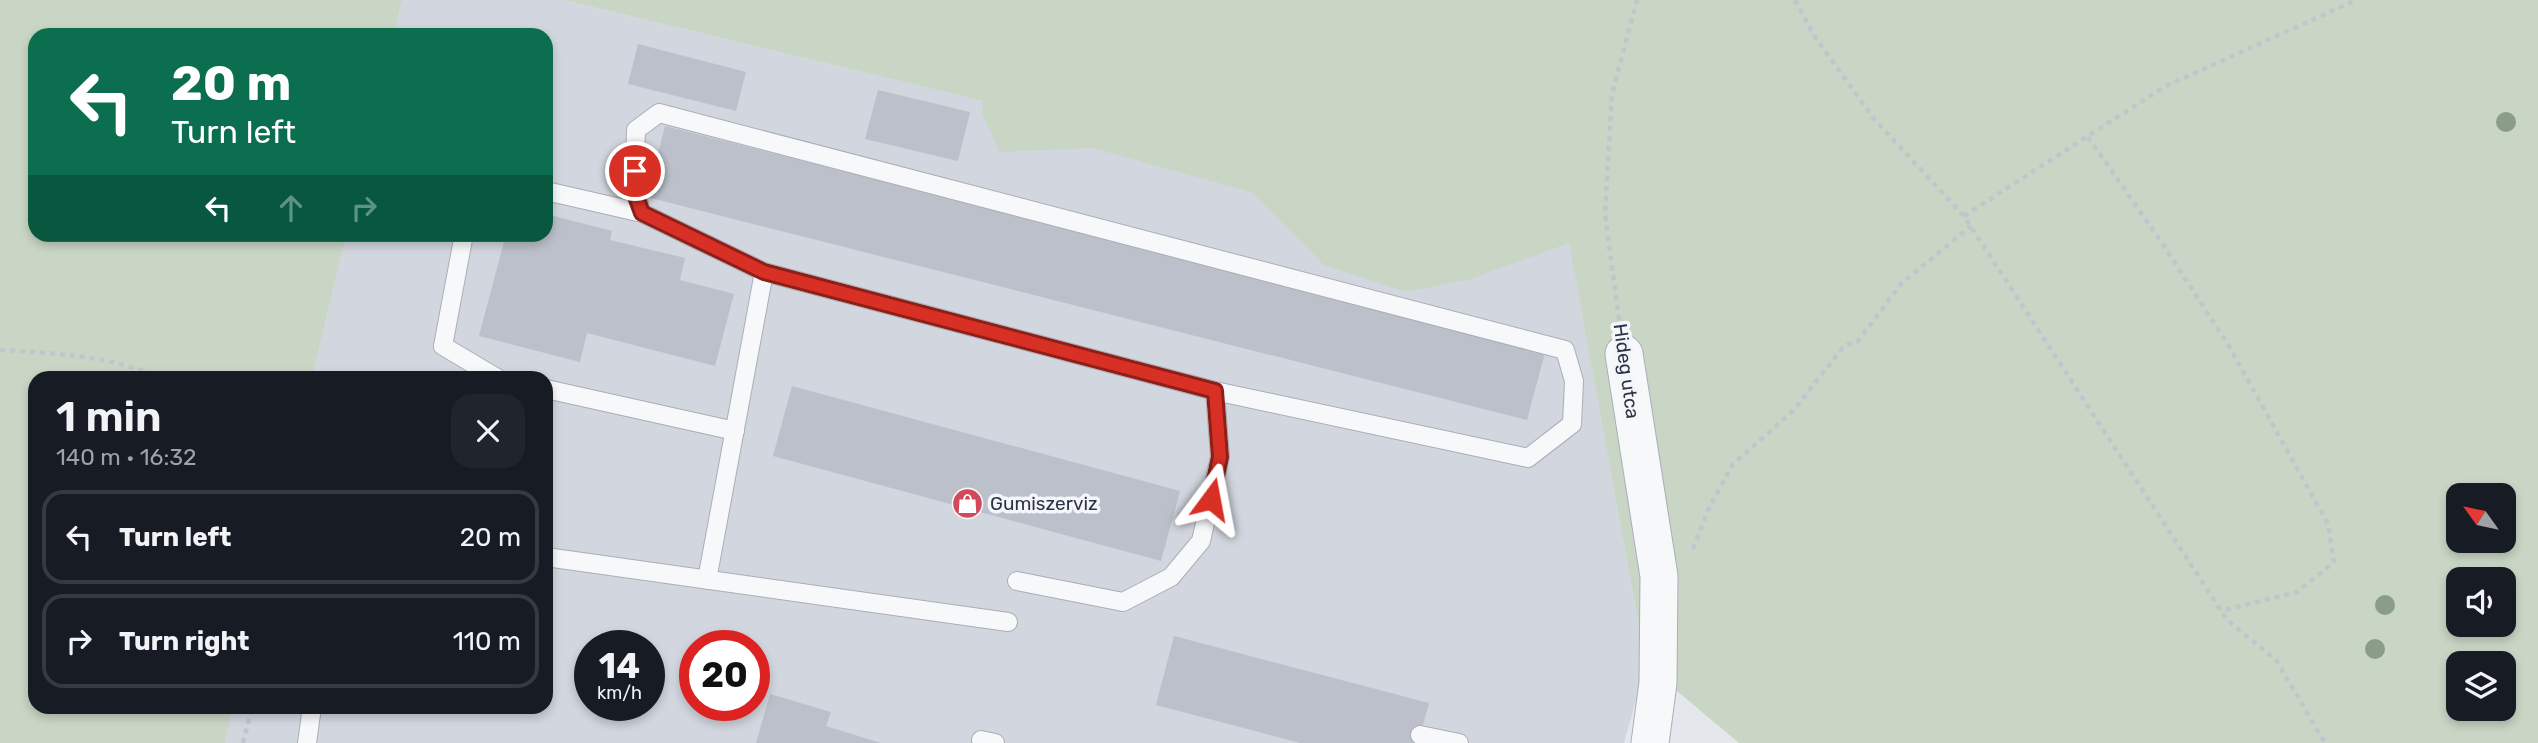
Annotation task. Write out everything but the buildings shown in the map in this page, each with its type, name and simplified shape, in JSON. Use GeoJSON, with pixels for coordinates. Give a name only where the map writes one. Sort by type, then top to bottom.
{"type":"FeatureCollection","features":[{"type":"Feature","properties":{"kind":"street","name":"Hideg utca"},"geometry":{"type":"LineString","coordinates":[[1624,354],[1659,576],[1658,683],[1650,743]]}},
{"type":"Feature","properties":{"kind":"lane"},"geometry":{"type":"LineString","coordinates":[[553,193],[642,213],[764,272],[1215,391],[1528,458],[1572,424],[1574,382],[1565,350],[659,113],[636,130],[634,191],[642,213]]}},
{"type":"Feature","properties":{"kind":"lane"},"geometry":{"type":"LineString","coordinates":[[462,242],[443,346],[484,371]]}},
{"type":"Feature","properties":{"kind":"lane"},"geometry":{"type":"LineString","coordinates":[[707,580],[764,272]]}},
{"type":"Feature","properties":{"kind":"lane"},"geometry":{"type":"LineString","coordinates":[[553,391],[735,431]]}},
{"type":"Feature","properties":{"kind":"lane"},"geometry":{"type":"LineString","coordinates":[[1017,581],[1123,602],[1171,577],[1201,541],[1220,457],[1215,391]]}},
{"type":"Feature","properties":{"kind":"lane"},"geometry":{"type":"LineString","coordinates":[[553,558],[1008,622]]}},
{"type":"Feature","properties":{"kind":"lane"},"geometry":{"type":"LineString","coordinates":[[307,743],[311,714]]}},
{"type":"Feature","properties":{"kind":"lane"},"geometry":{"type":"LineString","coordinates":[[1420,735],[1459,743]]}},
{"type":"Feature","properties":{"kind":"path","name":"Hideg utca"},"geometry":{"type":"LineString","coordinates":[[1624,354],[1605,214],[1612,94],[1637,0]]}},
{"type":"Feature","properties":{"kind":"path"},"geometry":{"type":"LineString","coordinates":[[1795,0],[1815,37],[1874,119],[1964,216],[2221,611],[2276,660],[2325,743]]}},
{"type":"Feature","properties":{"kind":"path"},"geometry":{"type":"LineString","coordinates":[[1964,216],[2164,87],[2356,0]]}},
{"type":"Feature","properties":{"kind":"path"},"geometry":{"type":"LineString","coordinates":[[2088,137],[2164,246],[2230,348],[2328,524],[2334,562],[2297,592],[2221,611]]}},
{"type":"Feature","properties":{"kind":"path"},"geometry":{"type":"LineString","coordinates":[[1690,556],[1709,508],[1733,464],[1793,411],[1844,346],[1858,341],[1901,284],[1971,226]]}},
{"type":"Feature","properties":{"kind":"path"},"geometry":{"type":"LineString","coordinates":[[0,350],[69,353],[129,364],[146,371]]}},
{"type":"Feature","properties":{"kind":"path"},"geometry":{"type":"LineString","coordinates":[[243,743],[250,714]]}},
{"type":"Feature","properties":{"kind":"shaded area"},"geometry":{"type":"Polygon","coordinates":[[[402,0],[564,0],[1569,242],[1646,665],[1624,743],[225,743],[231,714],[553,714],[553,371],[314,371],[344,242],[553,242],[553,28],[396,28],[402,0]]]}},
{"type":"Feature","properties":{"kind":"green space"},"geometry":{"type":"Polygon","coordinates":[[[0,0],[402,0],[396,28],[28,28],[28,242],[344,242],[314,371],[28,371],[28,714],[231,714],[225,743],[0,743],[0,0]]]}},
{"type":"Feature","properties":{"kind":"green space"},"geometry":{"type":"Polygon","coordinates":[[[564,0],[2538,0],[2538,743],[1739,743],[1646,665],[1569,243],[1471,279],[1407,292],[1324,265],[1251,192],[1092,148],[999,152],[982,112],[983,101],[564,0]]]}},
{"type":"Feature","properties":{"kind":"place","name":"Gumiszerviz"},"geometry":{"type":"Point","coordinates":[967,503]}},
{"type":"Feature","properties":{"kind":"route"},"geometry":{"type":"LineString","coordinates":[[635,171],[634,191],[642,213],[764,272],[1215,391],[1220,457],[1211,499]]}}]}
